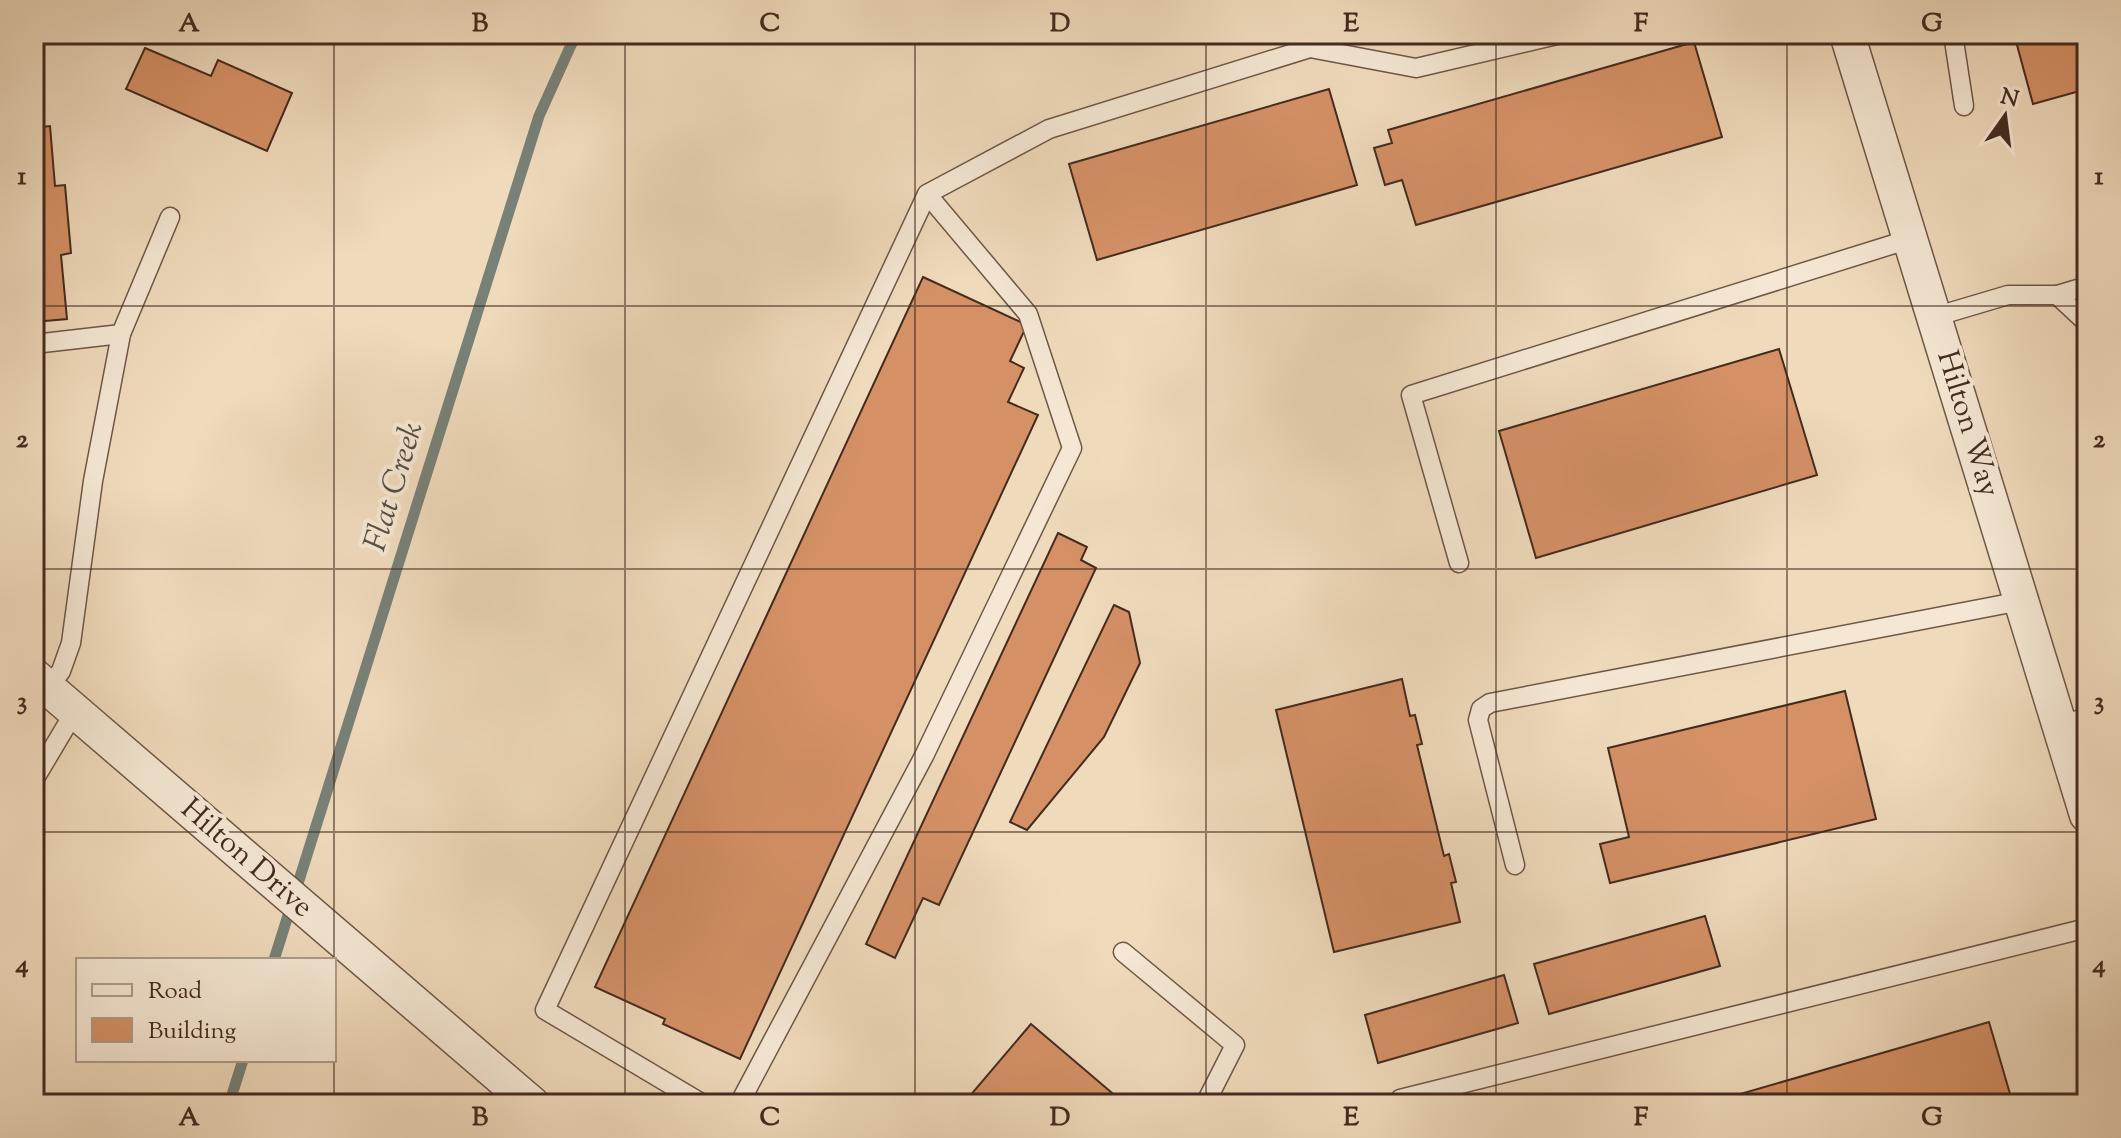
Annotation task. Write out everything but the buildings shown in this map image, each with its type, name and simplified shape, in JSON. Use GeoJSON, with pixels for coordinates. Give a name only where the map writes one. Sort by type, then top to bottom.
{"type":"FeatureCollection","features":[{"type":"Feature","properties":{"kind":"street","name":"Hilton Way"},"geometry":{"type":"LineString","coordinates":[[1847,34],[2021,601],[2073,721],[2087,815]]}},
{"type":"Feature","properties":{"kind":"street","name":"Hilton Drive"},"geometry":{"type":"LineString","coordinates":[[41,682],[532,1104]]}},
{"type":"Feature","properties":{"kind":"lane"},"geometry":{"type":"LineString","coordinates":[[703,1104],[545,1010],[927,194],[1049,129],[1310,48],[1416,68],[1561,34]]}},
{"type":"Feature","properties":{"kind":"lane"},"geometry":{"type":"LineString","coordinates":[[1953,34],[1964,106]]}},
{"type":"Feature","properties":{"kind":"lane"},"geometry":{"type":"LineString","coordinates":[[739,1104],[924,756],[1072,448],[1028,314],[927,194]]}},
{"type":"Feature","properties":{"kind":"lane"},"geometry":{"type":"LineString","coordinates":[[41,682],[61,671],[71,643],[93,481],[121,334],[170,217]]}},
{"type":"Feature","properties":{"kind":"lane"},"geometry":{"type":"LineString","coordinates":[[1459,563],[1411,395],[1910,239]]}},
{"type":"Feature","properties":{"kind":"lane"},"geometry":{"type":"LineString","coordinates":[[1934,317],[2008,295],[2057,295],[2087,286]]}},
{"type":"Feature","properties":{"kind":"lane"},"geometry":{"type":"LineString","coordinates":[[2057,295],[2087,323]]}},
{"type":"Feature","properties":{"kind":"lane"},"geometry":{"type":"LineString","coordinates":[[34,344],[121,334]]}},
{"type":"Feature","properties":{"kind":"lane"},"geometry":{"type":"LineString","coordinates":[[1515,865],[1478,720],[1481,709],[1490,703],[2021,601]]}},
{"type":"Feature","properties":{"kind":"lane"},"geometry":{"type":"LineString","coordinates":[[34,780],[75,711]]}},
{"type":"Feature","properties":{"kind":"lane"},"geometry":{"type":"LineString","coordinates":[[1400,1099],[2087,928]]}},
{"type":"Feature","properties":{"kind":"lane"},"geometry":{"type":"LineString","coordinates":[[1123,952],[1235,1045],[1205,1104]]}},
{"type":"Feature","properties":{"kind":"waterway","name":"Flat Creek"},"geometry":{"type":"LineString","coordinates":[[275,958],[539,116],[576,34]]}},
{"type":"Feature","properties":{"kind":"waterway","name":"Flat Creek"},"geometry":{"type":"LineString","coordinates":[[229,1104],[242,1062]]}}]}
